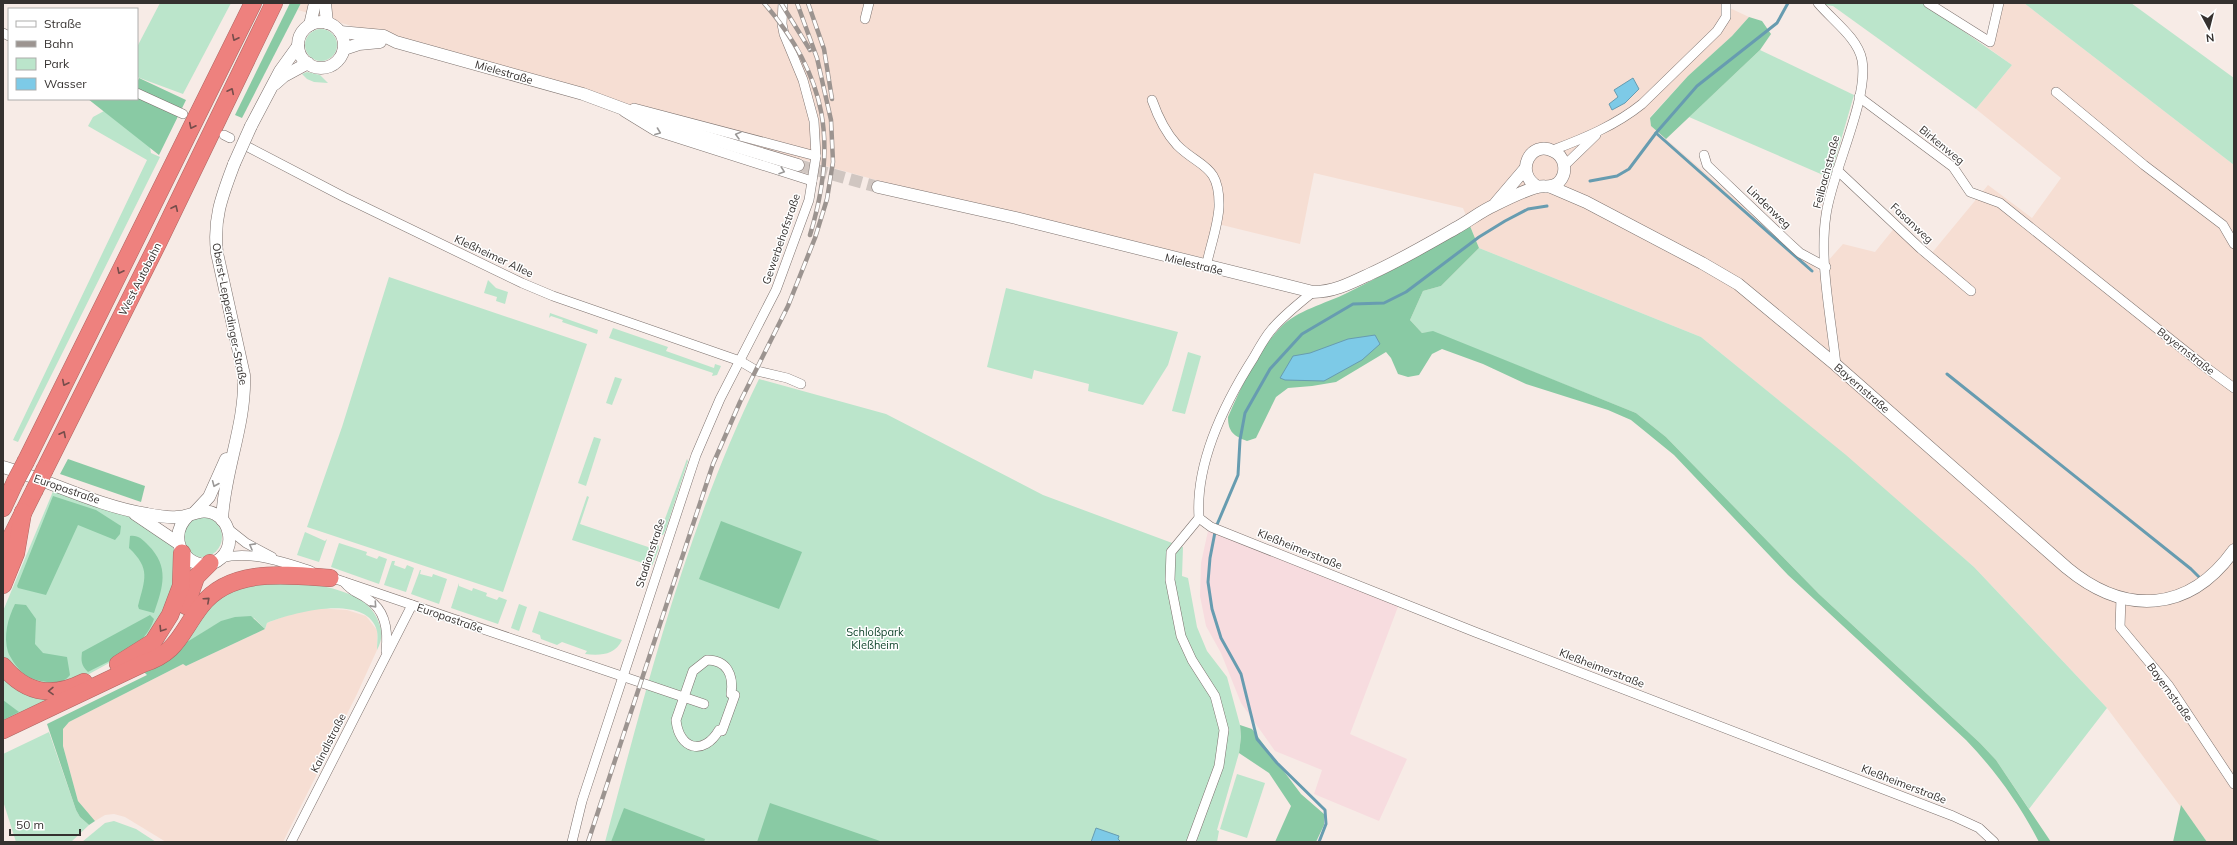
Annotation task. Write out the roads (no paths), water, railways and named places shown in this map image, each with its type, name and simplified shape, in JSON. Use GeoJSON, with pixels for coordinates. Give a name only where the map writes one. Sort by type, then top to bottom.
{"type":"FeatureCollection","features":[{"type":"Feature","properties":{"kind":"highway","name":"West Autobahn"},"geometry":{"type":"LineString","coordinates":[[8,496],[253,3]]}},
{"type":"Feature","properties":{"kind":"highway","name":"West Autobahn"},"geometry":{"type":"LineString","coordinates":[[3,553],[158,243],[274,3]]}},
{"type":"Feature","properties":{"kind":"highway"},"geometry":{"type":"LineString","coordinates":[[3,585],[16,553],[23,512]]}},
{"type":"Feature","properties":{"kind":"highway"},"geometry":{"type":"LineString","coordinates":[[3,666],[22,685],[47,692],[69,688],[122,663],[154,642],[170,615],[181,586],[180,548]]}},
{"type":"Feature","properties":{"kind":"highway"},"geometry":{"type":"LineString","coordinates":[[142,664],[169,639],[185,609],[196,577],[215,560]]}},
{"type":"Feature","properties":{"kind":"highway"},"geometry":{"type":"LineString","coordinates":[[3,730],[142,664],[155,660],[172,649],[181,639],[201,605],[229,585],[262,576],[337,580]]}},
{"type":"Feature","properties":{"kind":"street","name":"Oberst-Lepperdinger-Straße"},"geometry":{"type":"LineString","coordinates":[[225,524],[222,502],[244,405],[244,375],[214,235],[220,202],[250,126],[280,71],[298,46],[301,34],[310,25],[315,3]]}},
{"type":"Feature","properties":{"kind":"street"},"geometry":{"type":"LineString","coordinates":[[325,3],[327,23]]}},
{"type":"Feature","properties":{"kind":"street","name":"Gewerbehofstraße"},"geometry":{"type":"LineString","coordinates":[[740,361],[776,290],[801,225],[812,181],[816,156],[814,127],[809,98],[784,34],[782,24],[783,3]]}},
{"type":"Feature","properties":{"kind":"street"},"geometry":{"type":"LineString","coordinates":[[865,19],[869,3]]}},
{"type":"Feature","properties":{"kind":"street"},"geometry":{"type":"LineString","coordinates":[[1551,187],[1562,179],[1564,166],[1562,159],[1553,150],[1600,131],[1631,113],[1642,104],[1717,32],[1726,17],[1726,3]]}},
{"type":"Feature","properties":{"kind":"street","name":"Feilbachstraße"},"geometry":{"type":"LineString","coordinates":[[1818,3],[1830,18],[1855,42],[1859,50],[1863,67],[1859,97],[1837,170],[1826,214],[1823,242],[1836,365]]}},
{"type":"Feature","properties":{"kind":"street"},"geometry":{"type":"LineString","coordinates":[[1928,3],[1990,42],[1999,3]]}},
{"type":"Feature","properties":{"kind":"street"},"geometry":{"type":"LineString","coordinates":[[298,46],[303,59],[318,68],[330,66],[339,59],[344,49],[340,32],[327,23],[310,25]]}},
{"type":"Feature","properties":{"kind":"street","name":"Mielestraße"},"geometry":{"type":"LineString","coordinates":[[340,32],[384,36],[396,42],[583,94],[672,127],[798,164]]}},
{"type":"Feature","properties":{"kind":"street","name":"Mielestraße"},"geometry":{"type":"LineString","coordinates":[[344,49],[373,42],[396,42]]}},
{"type":"Feature","properties":{"kind":"street","name":"Oberst-Lepperdinger-Straße"},"geometry":{"type":"LineString","coordinates":[[274,84],[284,76],[308,63]]}},
{"type":"Feature","properties":{"kind":"street"},"geometry":{"type":"LineString","coordinates":[[2056,92],[2144,165],[2223,225],[2234,244]]}},
{"type":"Feature","properties":{"kind":"street"},"geometry":{"type":"LineString","coordinates":[[138,93],[183,114]]}},
{"type":"Feature","properties":{"kind":"street","name":"Birkenweg"},"geometry":{"type":"LineString","coordinates":[[1859,97],[1953,167],[1970,192],[2000,202],[2027,224]]}},
{"type":"Feature","properties":{"kind":"street"},"geometry":{"type":"LineString","coordinates":[[1152,100],[1159,119],[1178,146],[1205,165],[1214,176],[1218,192],[1219,208],[1206,267]]}},
{"type":"Feature","properties":{"kind":"street","name":"Mielestraße"},"geometry":{"type":"LineString","coordinates":[[613,105],[637,109],[816,156]]}},
{"type":"Feature","properties":{"kind":"street","name":"Mielestraße"},"geometry":{"type":"LineString","coordinates":[[613,105],[655,131],[812,181]]}},
{"type":"Feature","properties":{"kind":"street"},"geometry":{"type":"LineString","coordinates":[[1564,166],[1600,131]]}},
{"type":"Feature","properties":{"kind":"street","name":"Kleßheimer Allee"},"geometry":{"type":"LineString","coordinates":[[248,147],[351,200],[552,296],[740,361],[757,371],[787,378],[801,384]]}},
{"type":"Feature","properties":{"kind":"street","name":"Mielestraße"},"geometry":{"type":"LineString","coordinates":[[1494,205],[1525,169],[1529,156],[1534,152],[1546,149],[1553,150]]}},
{"type":"Feature","properties":{"kind":"street","name":"Lindenweg"},"geometry":{"type":"LineString","coordinates":[[1704,155],[1707,165],[1791,245],[1800,253],[1826,267]]}},
{"type":"Feature","properties":{"kind":"street"},"geometry":{"type":"LineString","coordinates":[[1525,169],[1529,180],[1538,187]]}},
{"type":"Feature","properties":{"kind":"street","name":"Fasanweg"},"geometry":{"type":"LineString","coordinates":[[1837,170],[1921,249],[1971,291]]}},
{"type":"Feature","properties":{"kind":"street","name":"Bayernstraße"},"geometry":{"type":"LineString","coordinates":[[1562,179],[1586,202]]}},
{"type":"Feature","properties":{"kind":"street","name":"Mielestraße"},"geometry":{"type":"LineString","coordinates":[[878,187],[1016,218],[1206,267],[1312,292],[1342,288],[1386,266],[1494,205],[1538,187],[1551,187]]}},
{"type":"Feature","properties":{"kind":"street","name":"Bayernstraße"},"geometry":{"type":"LineString","coordinates":[[1551,187],[1586,202],[1738,284],[1836,365],[2082,581],[2099,590],[2121,598],[2145,602],[2162,601],[2191,591],[2213,575],[2234,550]]}},
{"type":"Feature","properties":{"kind":"street","name":"Bayernstraße"},"geometry":{"type":"LineString","coordinates":[[2027,224],[2204,366],[2234,388]]}},
{"type":"Feature","properties":{"kind":"street"},"geometry":{"type":"LineString","coordinates":[[1191,842],[1219,766],[1223,749],[1224,730],[1215,696],[1192,660],[1181,636],[1170,580],[1171,552],[1199,518],[1198,498],[1212,440],[1242,375],[1270,330],[1312,292]]}},
{"type":"Feature","properties":{"kind":"street","name":"Stadionstraße"},"geometry":{"type":"LineString","coordinates":[[622,676],[696,455],[714,412],[740,361]]}},
{"type":"Feature","properties":{"kind":"street","name":"Oberst-Lepperdinger-Straße"},"geometry":{"type":"LineString","coordinates":[[191,514],[204,504],[213,489],[237,436]]}},
{"type":"Feature","properties":{"kind":"street","name":"Europastraße"},"geometry":{"type":"LineString","coordinates":[[3,467],[131,512],[166,517],[210,512],[246,543],[278,560],[622,676]]}},
{"type":"Feature","properties":{"kind":"street","name":"Europastraße"},"geometry":{"type":"LineString","coordinates":[[131,512],[180,548],[193,562],[215,560],[232,555],[245,555],[278,560]]}},
{"type":"Feature","properties":{"kind":"street"},"geometry":{"type":"LineString","coordinates":[[180,548],[179,528],[191,514]]}},
{"type":"Feature","properties":{"kind":"street","name":"Kleßheimerstraße"},"geometry":{"type":"LineString","coordinates":[[1199,518],[1211,527],[1228,532],[1475,632],[1954,816],[1979,828],[1994,842]]}},
{"type":"Feature","properties":{"kind":"street"},"geometry":{"type":"LineString","coordinates":[[215,560],[229,543],[225,524]]}},
{"type":"Feature","properties":{"kind":"street","name":"Kaindlstraße"},"geometry":{"type":"LineString","coordinates":[[337,580],[353,592],[369,599],[380,611],[387,633],[385,655]]}},
{"type":"Feature","properties":{"kind":"street","name":"Bayernstraße"},"geometry":{"type":"LineString","coordinates":[[2121,598],[2120,627],[2169,686],[2234,784]]}},
{"type":"Feature","properties":{"kind":"street","name":"Kaindlstraße"},"geometry":{"type":"LineString","coordinates":[[291,842],[385,655],[412,605]]}},
{"type":"Feature","properties":{"kind":"street"},"geometry":{"type":"LineString","coordinates":[[707,660],[722,662],[730,672],[733,686],[731,694],[735,695],[722,731],[719,730],[716,736],[702,746],[696,747],[686,744],[679,735],[676,720],[683,696],[693,671],[707,660]]}},
{"type":"Feature","properties":{"kind":"street"},"geometry":{"type":"LineString","coordinates":[[572,842],[582,801],[622,676],[704,704]]}},
{"type":"Feature","properties":{"kind":"water"},"geometry":{"type":"Polygon","coordinates":[[[1633,78],[1639,89],[1625,103],[1612,110],[1609,104],[1618,97],[1614,90],[1633,78]]]}},
{"type":"Feature","properties":{"kind":"water"},"geometry":{"type":"Polygon","coordinates":[[[1375,335],[1380,344],[1362,360],[1324,381],[1285,380],[1280,378],[1293,356],[1310,353],[1348,339],[1375,335]]]}},
{"type":"Feature","properties":{"kind":"water"},"geometry":{"type":"Polygon","coordinates":[[[1096,828],[1119,836],[1118,839],[1121,842],[1091,842],[1096,828]]]}},
{"type":"Feature","properties":{"kind":"waterway"},"geometry":{"type":"LineString","coordinates":[[1590,181],[1617,176],[1629,169],[1656,133],[1697,86],[1777,23],[1788,3]]}},
{"type":"Feature","properties":{"kind":"waterway"},"geometry":{"type":"LineString","coordinates":[[1656,133],[1812,271]]}},
{"type":"Feature","properties":{"kind":"waterway"},"geometry":{"type":"LineString","coordinates":[[1319,842],[1326,824],[1325,810],[1277,763],[1257,739],[1241,674],[1221,638],[1212,609],[1208,582],[1210,558],[1216,527],[1238,475],[1240,440],[1245,413],[1270,369],[1302,334],[1353,304],[1384,303],[1406,292],[1479,237],[1505,221],[1528,209],[1547,206]]}},
{"type":"Feature","properties":{"kind":"waterway"},"geometry":{"type":"LineString","coordinates":[[1947,374],[2191,569],[2199,577]]}},
{"type":"Feature","properties":{"kind":"tunnel"},"geometry":{"type":"LineString","coordinates":[[798,165],[878,187]]}},
{"type":"Feature","properties":{"kind":"railway"},"geometry":{"type":"LineString","coordinates":[[764,3],[785,30],[802,57],[814,84],[821,112],[824,140],[823,170],[819,202],[810,235]]}},
{"type":"Feature","properties":{"kind":"railway"},"geometry":{"type":"LineString","coordinates":[[781,3],[810,50]]}},
{"type":"Feature","properties":{"kind":"railway"},"geometry":{"type":"LineString","coordinates":[[588,842],[713,464],[740,402],[788,306],[815,238],[827,199],[833,162],[831,120],[817,58],[797,3]]}},
{"type":"Feature","properties":{"kind":"railway"},"geometry":{"type":"LineString","coordinates":[[808,3],[824,49],[832,99]]}},
{"type":"Feature","properties":{"kind":"park label","name":"Schloßpark Kleßheim"},"geometry":{"type":"Point","coordinates":[875,638]}}]}
